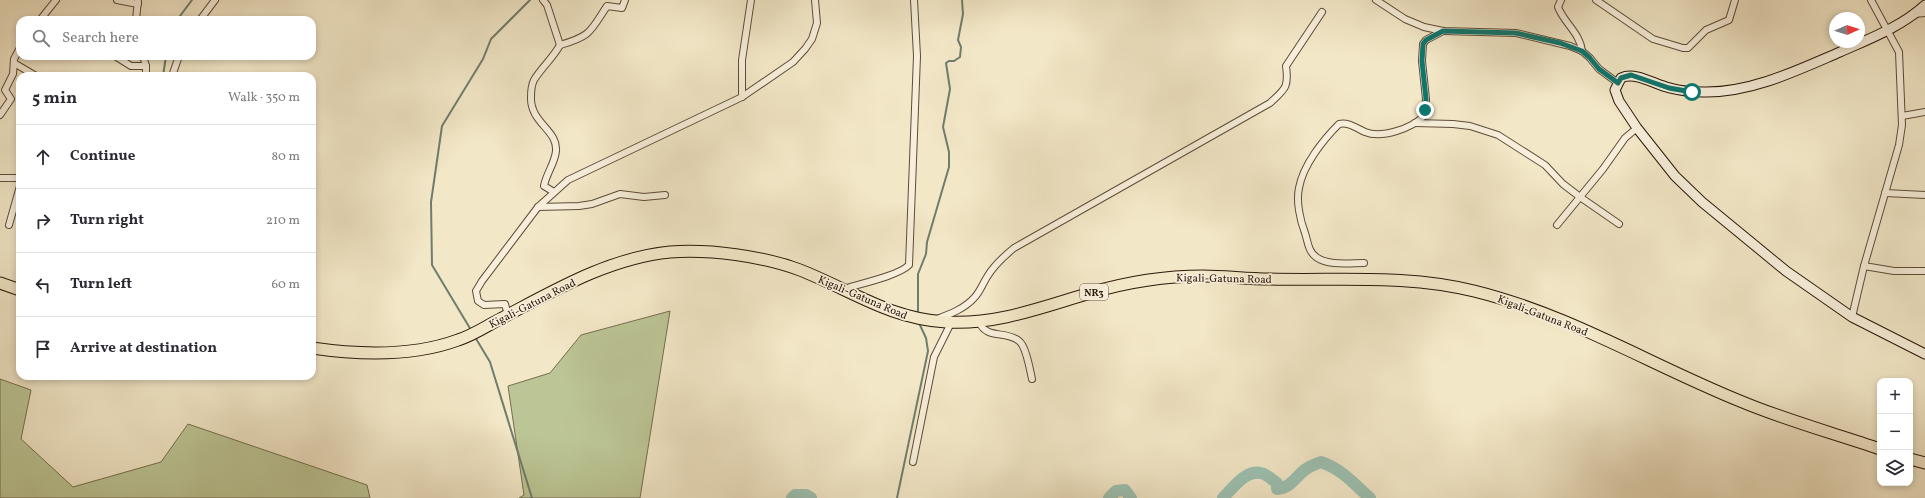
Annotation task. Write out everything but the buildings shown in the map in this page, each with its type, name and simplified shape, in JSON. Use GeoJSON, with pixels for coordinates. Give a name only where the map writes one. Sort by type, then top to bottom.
{"type":"FeatureCollection","features":[{"type":"Feature","properties":{"kind":"highway","name":"Kigali-Gatuna Road"},"geometry":{"type":"LineString","coordinates":[[316,349],[335,352],[370,354],[402,352],[438,347],[462,339],[570,282],[601,269],[644,257],[671,252],[740,256],[786,265],[903,316],[931,321],[951,322],[979,322],[1030,312],[1091,292],[1142,280],[1172,277],[1208,276],[1270,279],[1374,279],[1417,281],[1472,290],[1525,306],[1601,338],[1738,401],[1877,448]]}},
{"type":"Feature","properties":{"kind":"highway"},"geometry":{"type":"LineString","coordinates":[[0,283],[16,289]]}},
{"type":"Feature","properties":{"kind":"highway"},"geometry":{"type":"LineString","coordinates":[[1913,460],[1925,463]]}},
{"type":"Feature","properties":{"kind":"main road"},"geometry":{"type":"LineString","coordinates":[[1925,5],[1913,15],[1887,30],[1795,71],[1741,88],[1711,92],[1687,91],[1669,88],[1631,75],[1621,78],[1615,90],[1619,101],[1637,128],[1675,176],[1702,202],[1786,271],[1852,317],[1925,354]]}},
{"type":"Feature","properties":{"kind":"street"},"geometry":{"type":"LineString","coordinates":[[43,16],[56,0]]}},
{"type":"Feature","properties":{"kind":"street"},"geometry":{"type":"LineString","coordinates":[[117,0],[138,2],[136,16]]}},
{"type":"Feature","properties":{"kind":"street"},"geometry":{"type":"LineString","coordinates":[[203,16],[215,0]]}},
{"type":"Feature","properties":{"kind":"street"},"geometry":{"type":"LineString","coordinates":[[543,0],[547,5],[560,45]]}},
{"type":"Feature","properties":{"kind":"street"},"geometry":{"type":"LineString","coordinates":[[554,192],[544,186],[556,151],[555,144],[553,136],[542,125],[530,107],[534,80],[542,67],[555,54],[560,45],[583,38],[590,31],[607,6],[622,8],[625,0]]}},
{"type":"Feature","properties":{"kind":"street"},"geometry":{"type":"LineString","coordinates":[[742,97],[742,60],[751,0]]}},
{"type":"Feature","properties":{"kind":"street"},"geometry":{"type":"LineString","coordinates":[[508,315],[505,304],[484,305],[478,301],[476,291],[538,207],[568,180],[742,97],[793,62],[812,39],[817,23],[815,0]]}},
{"type":"Feature","properties":{"kind":"street"},"geometry":{"type":"LineString","coordinates":[[843,289],[893,274],[905,269],[909,265],[917,56],[914,0]]}},
{"type":"Feature","properties":{"kind":"street"},"geometry":{"type":"LineString","coordinates":[[1376,0],[1405,19],[1424,27],[1443,31],[1516,33],[1560,43],[1582,51],[1599,69],[1618,83]]}},
{"type":"Feature","properties":{"kind":"street"},"geometry":{"type":"LineString","coordinates":[[1561,0],[1558,7],[1560,13],[1581,42],[1582,51]]}},
{"type":"Feature","properties":{"kind":"street"},"geometry":{"type":"LineString","coordinates":[[1596,0],[1653,39],[1683,48],[1688,48],[1706,30],[1729,20],[1735,0]]}},
{"type":"Feature","properties":{"kind":"street"},"geometry":{"type":"LineString","coordinates":[[1852,317],[1864,266],[1899,145],[1902,116],[1899,52],[1871,0]]}},
{"type":"Feature","properties":{"kind":"street"},"geometry":{"type":"LineString","coordinates":[[931,321],[965,306],[974,299],[980,292],[986,278],[998,261],[1014,248],[1270,103],[1286,86],[1288,80],[1286,66],[1322,12]]}},
{"type":"Feature","properties":{"kind":"street"},"geometry":{"type":"LineString","coordinates":[[1913,15],[1925,13]]}},
{"type":"Feature","properties":{"kind":"street"},"geometry":{"type":"LineString","coordinates":[[1364,263],[1327,262],[1317,257],[1308,247],[1298,201],[1298,188],[1310,161],[1339,124],[1346,123],[1367,133],[1394,133],[1415,123],[1424,116],[1426,104],[1422,61],[1423,44],[1426,40],[1443,31]]}},
{"type":"Feature","properties":{"kind":"street"},"geometry":{"type":"LineString","coordinates":[[0,115],[11,99],[5,90],[13,74],[14,59],[16,55]]}},
{"type":"Feature","properties":{"kind":"street"},"geometry":{"type":"LineString","coordinates":[[121,60],[131,66],[146,66]]}},
{"type":"Feature","properties":{"kind":"street"},"geometry":{"type":"LineString","coordinates":[[144,60],[146,72]]}},
{"type":"Feature","properties":{"kind":"street"},"geometry":{"type":"LineString","coordinates":[[173,72],[178,60]]}},
{"type":"Feature","properties":{"kind":"street"},"geometry":{"type":"LineString","coordinates":[[14,63],[29,72]]}},
{"type":"Feature","properties":{"kind":"street"},"geometry":{"type":"LineString","coordinates":[[1902,116],[1925,112]]}},
{"type":"Feature","properties":{"kind":"street"},"geometry":{"type":"LineString","coordinates":[[1415,123],[1470,126],[1498,135],[1546,165],[1563,184],[1619,224]]}},
{"type":"Feature","properties":{"kind":"street"},"geometry":{"type":"LineString","coordinates":[[1557,225],[1603,170],[1625,138],[1637,128]]}},
{"type":"Feature","properties":{"kind":"street"},"geometry":{"type":"LineString","coordinates":[[0,178],[16,178]]}},
{"type":"Feature","properties":{"kind":"street"},"geometry":{"type":"LineString","coordinates":[[1885,193],[1925,195]]}},
{"type":"Feature","properties":{"kind":"street"},"geometry":{"type":"LineString","coordinates":[[538,207],[579,206],[592,204],[620,194],[644,197],[665,195]]}},
{"type":"Feature","properties":{"kind":"street"},"geometry":{"type":"LineString","coordinates":[[9,226],[16,201]]}},
{"type":"Feature","properties":{"kind":"street"},"geometry":{"type":"LineString","coordinates":[[1864,266],[1894,271],[1925,271]]}},
{"type":"Feature","properties":{"kind":"street"},"geometry":{"type":"LineString","coordinates":[[913,462],[934,357],[951,322]]}},
{"type":"Feature","properties":{"kind":"street"},"geometry":{"type":"LineString","coordinates":[[979,322],[981,327],[988,332],[1018,340],[1022,345],[1032,379]]}},
{"type":"Feature","properties":{"kind":"green space"},"geometry":{"type":"Polygon","coordinates":[[[670,311],[640,498],[519,498],[524,495],[508,386],[550,373],[581,335],[670,311]]]}},
{"type":"Feature","properties":{"kind":"green space"},"geometry":{"type":"Polygon","coordinates":[[[0,379],[31,390],[21,439],[73,487],[161,462],[188,424],[367,485],[370,498],[0,498],[0,379]]]}},
{"type":"Feature","properties":{"kind":"waterway"},"geometry":{"type":"LineString","coordinates":[[180,16],[192,0]]}},
{"type":"Feature","properties":{"kind":"waterway"},"geometry":{"type":"LineString","coordinates":[[471,330],[432,265],[431,202],[442,126],[483,59],[491,39],[530,0]]}},
{"type":"Feature","properties":{"kind":"waterway"},"geometry":{"type":"LineString","coordinates":[[918,314],[918,274],[926,254],[927,242],[949,167],[949,152],[943,127],[950,89],[946,63],[949,61],[954,61],[960,57],[961,47],[958,40],[963,14],[962,0]]}},
{"type":"Feature","properties":{"kind":"waterway"},"geometry":{"type":"LineString","coordinates":[[164,72],[165,60]]}},
{"type":"Feature","properties":{"kind":"waterway"},"geometry":{"type":"LineString","coordinates":[[897,498],[928,351],[926,338],[919,323]]}},
{"type":"Feature","properties":{"kind":"waterway"},"geometry":{"type":"LineString","coordinates":[[475,337],[490,362],[532,498]]}},
{"type":"Feature","properties":{"kind":"waterway"},"geometry":{"type":"LineString","coordinates":[[1223,498],[1236,484],[1252,473],[1264,474],[1277,483],[1277,489],[1286,486],[1306,469],[1321,462],[1342,473],[1370,498]]}},
{"type":"Feature","properties":{"kind":"waterway"},"geometry":{"type":"LineString","coordinates":[[1109,498],[1116,491],[1125,490],[1131,498]]}},
{"type":"Feature","properties":{"kind":"waterway"},"geometry":{"type":"LineString","coordinates":[[792,498],[795,495],[806,495],[811,498]]}},
{"type":"Feature","properties":{"kind":"route"},"geometry":{"type":"LineString","coordinates":[[1425,110],[1426,99],[1422,61],[1423,44],[1426,40],[1443,31],[1516,33],[1560,43],[1582,51],[1599,69],[1618,83],[1621,78],[1631,75],[1669,88],[1692,92]]}}]}
